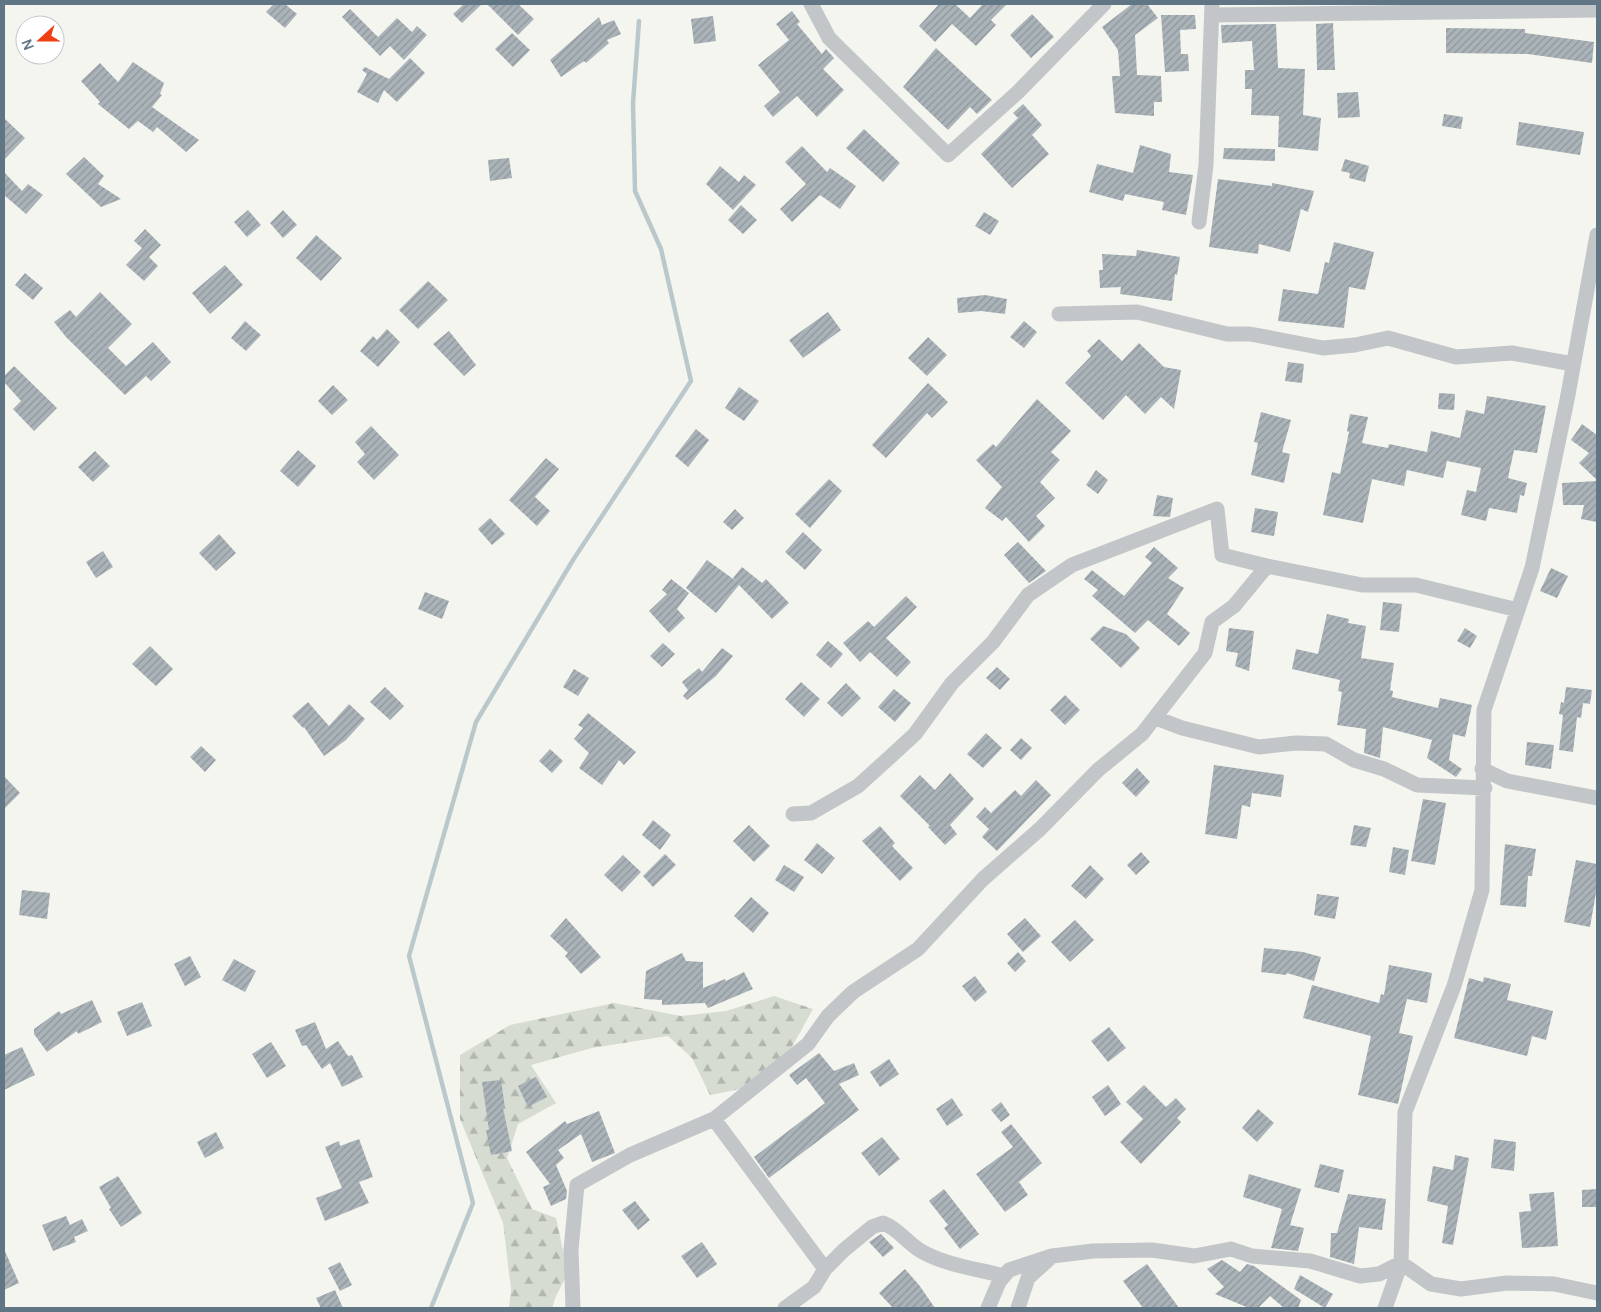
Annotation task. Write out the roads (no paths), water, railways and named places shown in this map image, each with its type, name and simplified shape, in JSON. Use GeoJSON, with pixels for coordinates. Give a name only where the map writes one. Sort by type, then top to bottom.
{"type":"FeatureCollection","features":[{"type":"Feature","properties":{"kind":"street"},"geometry":{"type":"LineString","coordinates":[[811,4],[829,38],[948,155],[1018,92],[1104,4]]}},
{"type":"Feature","properties":{"kind":"street"},"geometry":{"type":"LineString","coordinates":[[1199,222],[1206,165],[1212,10],[1597,10]]}},
{"type":"Feature","properties":{"kind":"street"},"geometry":{"type":"LineString","coordinates":[[1385,1308],[1401,1263],[1405,1112],[1454,986],[1482,890],[1485,788],[1482,769],[1484,710],[1532,568],[1597,235]]}},
{"type":"Feature","properties":{"kind":"street"},"geometry":{"type":"LineString","coordinates":[[1059,314],[1137,312],[1227,334],[1250,334],[1323,348],[1388,338],[1456,356],[1512,353],[1573,364]]}},
{"type":"Feature","properties":{"kind":"street"},"geometry":{"type":"LineString","coordinates":[[793,814],[811,813],[858,786],[915,734],[952,684],[993,642],[1028,595],[1072,565],[1217,509],[1222,555],[1266,566],[1362,585],[1416,585],[1518,610]]}},
{"type":"Feature","properties":{"kind":"street"},"geometry":{"type":"LineString","coordinates":[[573,1308],[572,1250],[577,1185],[630,1155],[714,1119],[808,1044],[828,1016],[853,992],[918,949],[983,879],[1040,830],[1098,770],[1142,734],[1205,653],[1212,622],[1234,606],[1266,566]]}},
{"type":"Feature","properties":{"kind":"street"},"geometry":{"type":"LineString","coordinates":[[1156,718],[1182,728],[1259,747],[1296,743],[1326,744],[1354,760],[1384,769],[1417,785],[1485,788]]}},
{"type":"Feature","properties":{"kind":"street"},"geometry":{"type":"LineString","coordinates":[[1482,769],[1507,781],[1597,798]]}},
{"type":"Feature","properties":{"kind":"street"},"geometry":{"type":"LineString","coordinates":[[714,1119],[825,1269]]}},
{"type":"Feature","properties":{"kind":"street"},"geometry":{"type":"LineString","coordinates":[[785,1308],[814,1287],[825,1269],[844,1250],[872,1227],[883,1223],[894,1227],[919,1250],[932,1257],[1004,1276]]}},
{"type":"Feature","properties":{"kind":"street"},"geometry":{"type":"LineString","coordinates":[[988,1308],[1009,1270],[1052,1256],[1093,1252],[1152,1250],[1194,1256],[1231,1249],[1252,1256],[1310,1261],[1360,1276],[1380,1274],[1401,1263]]}},
{"type":"Feature","properties":{"kind":"street"},"geometry":{"type":"LineString","coordinates":[[1018,1308],[1028,1278],[1052,1256]]}},
{"type":"Feature","properties":{"kind":"street"},"geometry":{"type":"LineString","coordinates":[[1401,1263],[1431,1284],[1461,1288],[1507,1283],[1554,1284],[1597,1294]]}},
{"type":"Feature","properties":{"kind":"waterway"},"geometry":{"type":"LineString","coordinates":[[431,1308],[473,1203],[409,956],[476,722],[573,560],[691,381],[661,249],[635,191],[633,103],[639,21]]}}]}
